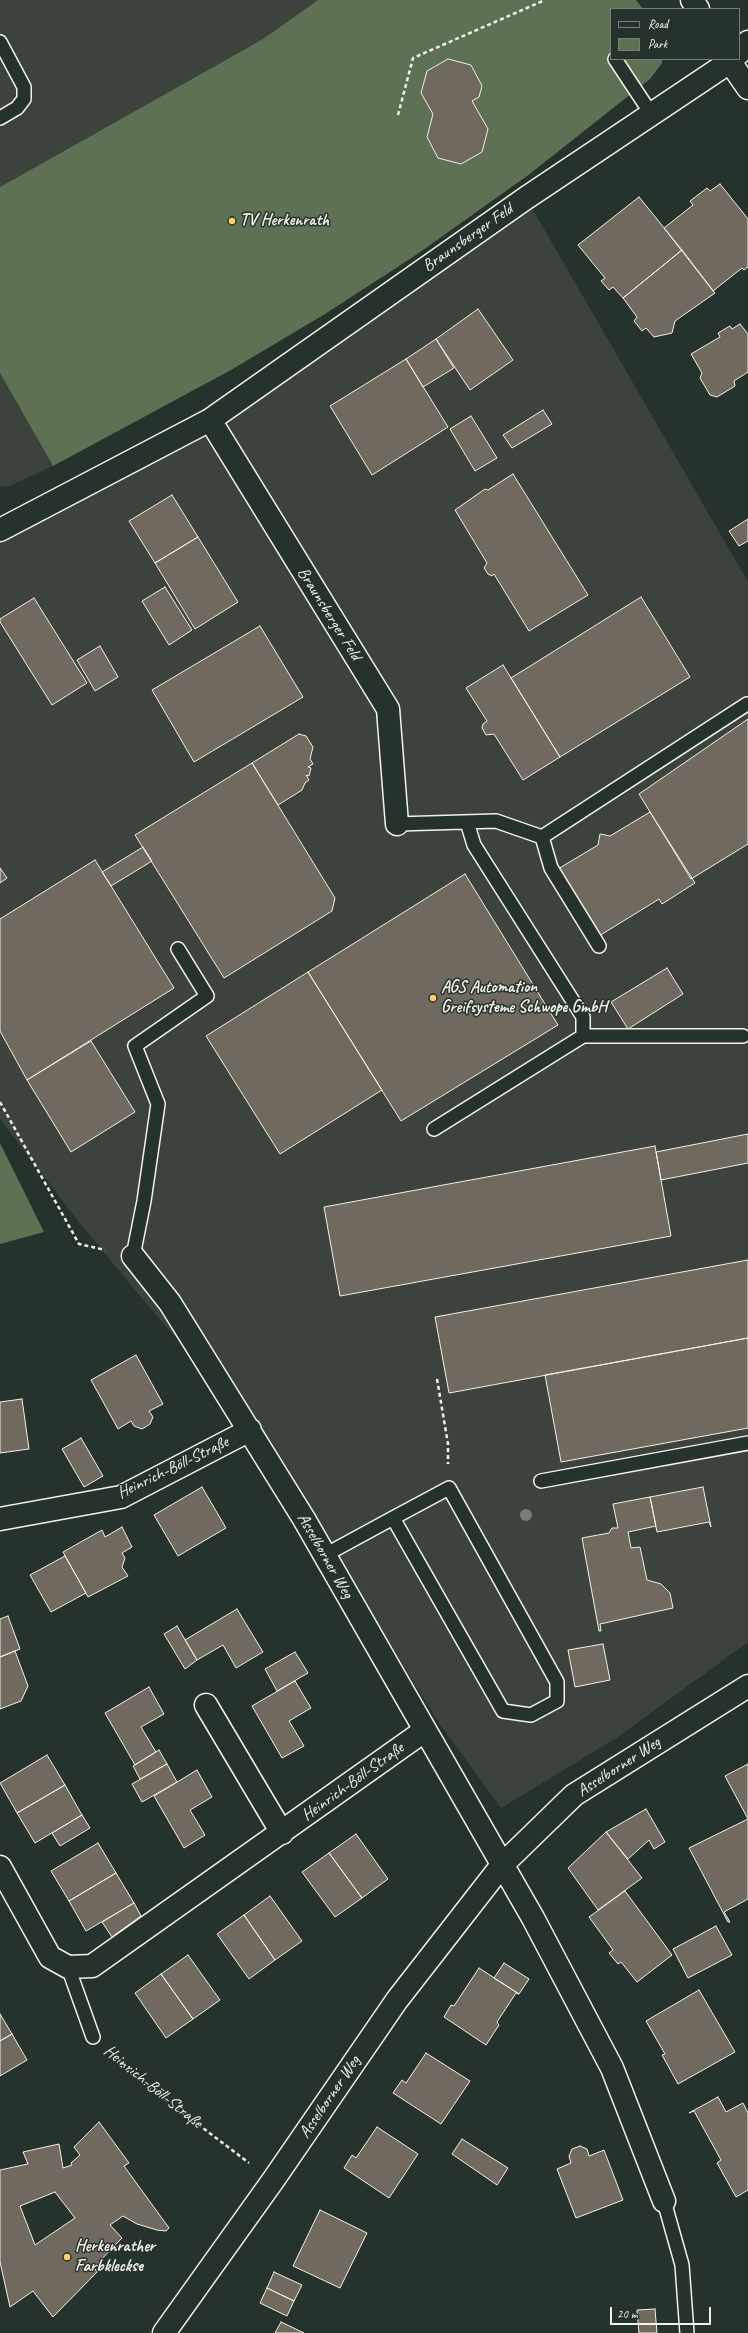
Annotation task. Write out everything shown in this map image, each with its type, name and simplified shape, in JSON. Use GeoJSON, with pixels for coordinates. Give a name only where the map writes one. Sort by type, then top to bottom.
{"type":"FeatureCollection","features":[{"type":"Feature","properties":{"kind":"street","name":"Braunsberger Feld"},"geometry":{"type":"LineString","coordinates":[[740,51],[748,42]]}},
{"type":"Feature","properties":{"kind":"street","name":"Braunsberger Feld"},"geometry":{"type":"LineString","coordinates":[[0,530],[210,420],[526,198],[652,115],[730,60]]}},
{"type":"Feature","properties":{"kind":"street"},"geometry":{"type":"LineString","coordinates":[[734,60],[748,88]]}},
{"type":"Feature","properties":{"kind":"street","name":"Braunsberger Feld"},"geometry":{"type":"LineString","coordinates":[[210,420],[388,710],[397,824]]}},
{"type":"Feature","properties":{"kind":"street","name":"Asselborner Weg"},"geometry":{"type":"LineString","coordinates":[[133,1256],[170,1303],[250,1430],[325,1555],[424,1731],[502,1865],[612,2068],[664,2201]]}},
{"type":"Feature","properties":{"kind":"street","name":"Heinrich-Böll-Straße"},"geometry":{"type":"LineString","coordinates":[[0,1519],[121,1497],[250,1430]]}},
{"type":"Feature","properties":{"kind":"street","name":"Asselborner Weg"},"geometry":{"type":"LineString","coordinates":[[164,2333],[274,2179],[397,2000],[502,1865],[574,1795],[748,1686]]}},
{"type":"Feature","properties":{"kind":"street"},"geometry":{"type":"LineString","coordinates":[[206,1705],[282,1832]]}},
{"type":"Feature","properties":{"kind":"street","name":"Heinrich-Böll-Straße"},"geometry":{"type":"LineString","coordinates":[[68,1967],[92,1966],[424,1731]]}},
{"type":"Feature","properties":{"kind":"street"},"geometry":{"type":"LineString","coordinates":[[0,1867],[50,1957],[68,1967]]}},
{"type":"Feature","properties":{"kind":"lane"},"geometry":{"type":"LineString","coordinates":[[0,42],[24,87],[24,99],[17,108],[0,118]]}},
{"type":"Feature","properties":{"kind":"lane"},"geometry":{"type":"LineString","coordinates":[[615,60],[652,115]]}},
{"type":"Feature","properties":{"kind":"lane"},"geometry":{"type":"LineString","coordinates":[[542,837],[747,704]]}},
{"type":"Feature","properties":{"kind":"lane"},"geometry":{"type":"LineString","coordinates":[[397,824],[496,821],[542,837]]}},
{"type":"Feature","properties":{"kind":"lane"},"geometry":{"type":"LineString","coordinates":[[467,822],[474,845],[583,1017],[583,1036]]}},
{"type":"Feature","properties":{"kind":"lane"},"geometry":{"type":"LineString","coordinates":[[542,837],[551,868],[599,946]]}},
{"type":"Feature","properties":{"kind":"lane"},"geometry":{"type":"LineString","coordinates":[[133,1256],[144,1201],[158,1104],[135,1046],[206,996],[178,949]]}},
{"type":"Feature","properties":{"kind":"lane"},"geometry":{"type":"LineString","coordinates":[[434,1129],[583,1036],[743,1036]]}},
{"type":"Feature","properties":{"kind":"lane"},"geometry":{"type":"LineString","coordinates":[[540,1481],[748,1443]]}},
{"type":"Feature","properties":{"kind":"lane"},"geometry":{"type":"LineString","coordinates":[[325,1555],[393,1518],[449,1488],[557,1682],[558,1701],[531,1715],[503,1711],[393,1518]]}},
{"type":"Feature","properties":{"kind":"lane","name":"Heinrich-Böll-Straße"},"geometry":{"type":"LineString","coordinates":[[68,1967],[93,2037]]}},
{"type":"Feature","properties":{"kind":"lane"},"geometry":{"type":"LineString","coordinates":[[664,2201],[682,2265],[687,2333]]}},
{"type":"Feature","properties":{"kind":"path"},"geometry":{"type":"LineString","coordinates":[[398,115],[413,58],[545,0]]}},
{"type":"Feature","properties":{"kind":"path"},"geometry":{"type":"LineString","coordinates":[[0,1102],[79,1244],[133,1256]]}},
{"type":"Feature","properties":{"kind":"path"},"geometry":{"type":"LineString","coordinates":[[437,1379],[448,1444],[449,1488]]}},
{"type":"Feature","properties":{"kind":"path","name":"Heinrich-Böll-Straße"},"geometry":{"type":"LineString","coordinates":[[93,2037],[120,2065],[240,2158],[274,2179]]}},
{"type":"Feature","properties":{"kind":"shaded area"},"geometry":{"type":"Polygon","coordinates":[[[0,0],[318,0],[263,39],[0,187],[0,0]]]}},
{"type":"Feature","properties":{"kind":"shaded area"},"geometry":{"type":"Polygon","coordinates":[[[529,203],[748,582],[748,1642],[618,1737],[501,1808],[439,1723],[255,1427],[150,1308],[78,1221],[0,1119],[0,540],[212,426],[529,203]]]}},
{"type":"Feature","properties":{"kind":"shaded area"},"geometry":{"type":"Polygon","coordinates":[[[0,373],[53,466],[9,486],[0,487],[0,373]]]}},
{"type":"Feature","properties":{"kind":"green space","name":"TV Herkenrath"},"geometry":{"type":"Polygon","coordinates":[[[318,0],[636,0],[642,8],[610,8],[610,60],[662,60],[662,63],[650,79],[527,176],[416,255],[325,314],[231,370],[53,466],[0,373],[0,187],[263,39],[318,0]]]}},
{"type":"Feature","properties":{"kind":"green space"},"geometry":{"type":"Polygon","coordinates":[[[0,1143],[44,1232],[0,1244],[0,1143]]]}},
{"type":"Feature","properties":{"kind":"building"},"geometry":{"type":"Polygon","coordinates":[[[448,59],[471,65],[482,86],[479,97],[472,101],[488,129],[482,152],[461,164],[438,158],[427,137],[433,114],[421,93],[427,71],[448,59]]]}},
{"type":"Feature","properties":{"kind":"building"},"geometry":{"type":"Polygon","coordinates":[[[720,184],[748,219],[748,267],[744,270],[742,268],[713,291],[664,228],[693,205],[690,201],[707,188],[710,191],[720,184]]]}},
{"type":"Feature","properties":{"kind":"building"},"geometry":{"type":"Polygon","coordinates":[[[639,197],[682,250],[623,298],[613,287],[609,290],[601,281],[605,278],[578,245],[639,197]]]}},
{"type":"Feature","properties":{"kind":"building"},"geometry":{"type":"Polygon","coordinates":[[[682,250],[715,293],[675,321],[672,333],[654,337],[646,328],[642,331],[634,321],[637,317],[623,298],[682,250]]]}},
{"type":"Feature","properties":{"kind":"building"},"geometry":{"type":"Polygon","coordinates":[[[478,309],[513,360],[470,390],[436,339],[478,309]]]}},
{"type":"Feature","properties":{"kind":"building"},"geometry":{"type":"Polygon","coordinates":[[[740,324],[748,334],[748,372],[734,381],[735,386],[717,397],[710,395],[700,378],[702,373],[691,354],[720,337],[718,333],[730,326],[732,329],[740,324]]]}},
{"type":"Feature","properties":{"kind":"building"},"geometry":{"type":"Polygon","coordinates":[[[436,339],[454,368],[423,387],[406,359],[436,339]]]}},
{"type":"Feature","properties":{"kind":"building"},"geometry":{"type":"Polygon","coordinates":[[[406,359],[448,427],[372,475],[330,406],[406,359]]]}},
{"type":"Feature","properties":{"kind":"building"},"geometry":{"type":"Polygon","coordinates":[[[543,410],[552,424],[512,448],[503,435],[543,410]]]}},
{"type":"Feature","properties":{"kind":"building"},"geometry":{"type":"Polygon","coordinates":[[[471,416],[497,458],[475,471],[450,429],[471,416]]]}},
{"type":"Feature","properties":{"kind":"building"},"geometry":{"type":"Polygon","coordinates":[[[513,474],[588,595],[529,631],[494,574],[492,576],[488,574],[484,568],[487,563],[455,510],[485,489],[488,490],[513,474]]]}},
{"type":"Feature","properties":{"kind":"building"},"geometry":{"type":"Polygon","coordinates":[[[172,495],[198,537],[155,563],[129,521],[172,495]]]}},
{"type":"Feature","properties":{"kind":"building"},"geometry":{"type":"Polygon","coordinates":[[[748,519],[748,541],[739,546],[729,531],[748,519]]]}},
{"type":"Feature","properties":{"kind":"building"},"geometry":{"type":"Polygon","coordinates":[[[198,537],[238,602],[195,629],[155,563],[198,537]]]}},
{"type":"Feature","properties":{"kind":"building"},"geometry":{"type":"Polygon","coordinates":[[[165,587],[192,630],[169,645],[142,601],[165,587]]]}},
{"type":"Feature","properties":{"kind":"building"},"geometry":{"type":"Polygon","coordinates":[[[641,597],[690,677],[560,757],[511,678],[641,597]]]}},
{"type":"Feature","properties":{"kind":"building"},"geometry":{"type":"Polygon","coordinates":[[[34,598],[87,683],[52,705],[0,622],[0,619],[34,598]]]}},
{"type":"Feature","properties":{"kind":"building"},"geometry":{"type":"Polygon","coordinates":[[[260,626],[303,697],[194,762],[152,690],[260,626]]]}},
{"type":"Feature","properties":{"kind":"building"},"geometry":{"type":"Polygon","coordinates":[[[100,646],[118,677],[95,691],[77,660],[100,646]]]}},
{"type":"Feature","properties":{"kind":"building"},"geometry":{"type":"Polygon","coordinates":[[[503,665],[560,757],[523,780],[494,734],[486,735],[482,728],[483,724],[487,721],[466,688],[503,665]]]}},
{"type":"Feature","properties":{"kind":"building"},"geometry":{"type":"Polygon","coordinates":[[[748,719],[748,844],[691,879],[639,794],[748,719]]]}},
{"type":"Feature","properties":{"kind":"building"},"geometry":{"type":"Polygon","coordinates":[[[299,734],[306,736],[313,747],[310,759],[313,764],[308,767],[311,768],[309,776],[306,775],[309,780],[305,783],[302,790],[278,805],[252,763],[299,734]]]}},
{"type":"Feature","properties":{"kind":"building"},"geometry":{"type":"Polygon","coordinates":[[[252,763],[335,898],[332,911],[224,978],[135,835],[252,763]]]}},
{"type":"Feature","properties":{"kind":"building"},"geometry":{"type":"Polygon","coordinates":[[[650,812],[695,883],[662,904],[659,899],[599,936],[558,869],[598,845],[600,834],[610,836],[650,812]]]}},
{"type":"Feature","properties":{"kind":"building"},"geometry":{"type":"Polygon","coordinates":[[[143,847],[152,861],[111,886],[102,872],[143,847]]]}},
{"type":"Feature","properties":{"kind":"building"},"geometry":{"type":"Polygon","coordinates":[[[95,860],[174,988],[27,1080],[0,1031],[0,919],[95,860]]]}},
{"type":"Feature","properties":{"kind":"building"},"geometry":{"type":"Polygon","coordinates":[[[0,868],[7,878],[0,883],[0,868]]]}},
{"type":"Feature","properties":{"kind":"building","name":"AGS Automation Greifsysteme Schwope GmbH"},"geometry":{"type":"Polygon","coordinates":[[[465,874],[558,1025],[401,1121],[308,972],[465,874]]]}},
{"type":"Feature","properties":{"kind":"building"},"geometry":{"type":"Polygon","coordinates":[[[667,968],[683,994],[628,1029],[611,1002],[667,968]]]}},
{"type":"Feature","properties":{"kind":"building"},"geometry":{"type":"Polygon","coordinates":[[[308,972],[382,1090],[280,1154],[206,1036],[308,972]]]}},
{"type":"Feature","properties":{"kind":"building"},"geometry":{"type":"Polygon","coordinates":[[[91,1041],[135,1112],[71,1152],[27,1080],[91,1041]]]}},
{"type":"Feature","properties":{"kind":"building"},"geometry":{"type":"Polygon","coordinates":[[[748,1134],[748,1163],[661,1180],[656,1152],[748,1134]]]}},
{"type":"Feature","properties":{"kind":"building"},"geometry":{"type":"Polygon","coordinates":[[[655,1146],[671,1236],[340,1296],[324,1207],[655,1146]]]}},
{"type":"Feature","properties":{"kind":"building"},"geometry":{"type":"Polygon","coordinates":[[[748,1260],[748,1338],[449,1393],[435,1317],[748,1260]]]}},
{"type":"Feature","properties":{"kind":"building"},"geometry":{"type":"Polygon","coordinates":[[[748,1338],[748,1428],[561,1462],[545,1375],[748,1338]]]}},
{"type":"Feature","properties":{"kind":"building"},"geometry":{"type":"Polygon","coordinates":[[[136,1355],[163,1404],[149,1411],[153,1417],[150,1424],[142,1429],[134,1426],[131,1421],[118,1429],[91,1380],[136,1355]]]}},
{"type":"Feature","properties":{"kind":"building"},"geometry":{"type":"Polygon","coordinates":[[[22,1399],[29,1449],[0,1453],[0,1402],[22,1399]]]}},
{"type":"Feature","properties":{"kind":"building"},"geometry":{"type":"Polygon","coordinates":[[[81,1438],[103,1476],[84,1487],[62,1449],[81,1438]]]}},
{"type":"Feature","properties":{"kind":"building"},"geometry":{"type":"Polygon","coordinates":[[[202,1487],[226,1528],[178,1556],[154,1515],[202,1487]]]}},
{"type":"Feature","properties":{"kind":"building"},"geometry":{"type":"Polygon","coordinates":[[[703,1487],[711,1527],[709,1522],[657,1532],[650,1497],[703,1487]]]}},
{"type":"Feature","properties":{"kind":"building"},"geometry":{"type":"Polygon","coordinates":[[[650,1497],[656,1526],[628,1532],[631,1548],[640,1547],[647,1580],[661,1584],[670,1593],[673,1608],[600,1624],[601,1631],[599,1631],[582,1538],[609,1533],[612,1528],[618,1528],[613,1504],[650,1497]]]}},
{"type":"Feature","properties":{"kind":"building"},"geometry":{"type":"Polygon","coordinates":[[[122,1527],[132,1547],[122,1553],[125,1558],[122,1567],[128,1576],[88,1597],[63,1552],[102,1530],[105,1537],[122,1527]]]}},
{"type":"Feature","properties":{"kind":"building"},"geometry":{"type":"Polygon","coordinates":[[[65,1556],[86,1593],[51,1612],[30,1575],[65,1556]]]}},
{"type":"Feature","properties":{"kind":"building"},"geometry":{"type":"Polygon","coordinates":[[[237,1609],[263,1652],[236,1668],[223,1645],[197,1660],[185,1640],[237,1609]]]}},
{"type":"Feature","properties":{"kind":"building"},"geometry":{"type":"Polygon","coordinates":[[[8,1616],[20,1649],[0,1657],[0,1619],[8,1616]]]}},
{"type":"Feature","properties":{"kind":"building"},"geometry":{"type":"Polygon","coordinates":[[[177,1626],[197,1660],[185,1669],[164,1634],[177,1626]]]}},
{"type":"Feature","properties":{"kind":"building"},"geometry":{"type":"Polygon","coordinates":[[[603,1644],[610,1680],[575,1687],[568,1650],[603,1644]]]}},
{"type":"Feature","properties":{"kind":"building"},"geometry":{"type":"Polygon","coordinates":[[[15,1651],[28,1686],[21,1701],[0,1709],[0,1657],[15,1651]]]}},
{"type":"Feature","properties":{"kind":"building"},"geometry":{"type":"Polygon","coordinates":[[[295,1652],[308,1673],[277,1691],[265,1669],[295,1652]]]}},
{"type":"Feature","properties":{"kind":"building"},"geometry":{"type":"Polygon","coordinates":[[[295,1681],[311,1708],[289,1721],[304,1746],[282,1758],[252,1706],[295,1681]]]}},
{"type":"Feature","properties":{"kind":"building"},"geometry":{"type":"Polygon","coordinates":[[[149,1687],[164,1714],[141,1727],[156,1752],[135,1765],[105,1713],[149,1687]]]}},
{"type":"Feature","properties":{"kind":"building"},"geometry":{"type":"Polygon","coordinates":[[[159,1750],[167,1764],[140,1779],[133,1766],[159,1750]]]}},
{"type":"Feature","properties":{"kind":"building"},"geometry":{"type":"Polygon","coordinates":[[[47,1755],[65,1785],[17,1813],[0,1783],[47,1755]]]}},
{"type":"Feature","properties":{"kind":"building"},"geometry":{"type":"Polygon","coordinates":[[[167,1764],[177,1782],[142,1802],[132,1784],[167,1764]]]}},
{"type":"Feature","properties":{"kind":"building"},"geometry":{"type":"Polygon","coordinates":[[[748,1764],[748,1819],[725,1776],[748,1764]]]}},
{"type":"Feature","properties":{"kind":"building"},"geometry":{"type":"Polygon","coordinates":[[[197,1770],[212,1797],[190,1810],[205,1835],[184,1848],[154,1796],[197,1770]]]}},
{"type":"Feature","properties":{"kind":"building"},"geometry":{"type":"Polygon","coordinates":[[[65,1785],[82,1815],[35,1843],[17,1813],[65,1785]]]}},
{"type":"Feature","properties":{"kind":"building"},"geometry":{"type":"Polygon","coordinates":[[[646,1809],[665,1842],[654,1849],[649,1840],[628,1859],[606,1832],[646,1809]]]}},
{"type":"Feature","properties":{"kind":"building"},"geometry":{"type":"Polygon","coordinates":[[[82,1815],[90,1828],[60,1846],[52,1833],[82,1815]]]}},
{"type":"Feature","properties":{"kind":"building"},"geometry":{"type":"Polygon","coordinates":[[[748,1819],[748,1899],[724,1912],[730,1922],[728,1922],[689,1848],[748,1819]]]}},
{"type":"Feature","properties":{"kind":"building"},"geometry":{"type":"Polygon","coordinates":[[[606,1832],[642,1878],[598,1910],[568,1868],[606,1832]]]}},
{"type":"Feature","properties":{"kind":"building"},"geometry":{"type":"Polygon","coordinates":[[[356,1834],[388,1879],[362,1898],[329,1853],[356,1834]]]}},
{"type":"Feature","properties":{"kind":"building"},"geometry":{"type":"Polygon","coordinates":[[[98,1843],[116,1873],[69,1901],[51,1871],[98,1843]]]}},
{"type":"Feature","properties":{"kind":"building"},"geometry":{"type":"Polygon","coordinates":[[[329,1853],[362,1898],[335,1917],[302,1872],[329,1853]]]}},
{"type":"Feature","properties":{"kind":"building"},"geometry":{"type":"Polygon","coordinates":[[[116,1873],[134,1903],[86,1931],[69,1901],[116,1873]]]}},
{"type":"Feature","properties":{"kind":"building"},"geometry":{"type":"Polygon","coordinates":[[[625,1891],[672,1955],[637,1982],[621,1962],[618,1964],[609,1953],[613,1950],[589,1917],[625,1891]]]}},
{"type":"Feature","properties":{"kind":"building"},"geometry":{"type":"Polygon","coordinates":[[[270,1896],[302,1941],[275,1960],[244,1915],[270,1896]]]}},
{"type":"Feature","properties":{"kind":"building"},"geometry":{"type":"Polygon","coordinates":[[[134,1903],[141,1916],[112,1937],[102,1922],[134,1903]]]}},
{"type":"Feature","properties":{"kind":"building"},"geometry":{"type":"Polygon","coordinates":[[[244,1915],[275,1960],[249,1979],[217,1934],[244,1915]]]}},
{"type":"Feature","properties":{"kind":"building"},"geometry":{"type":"Polygon","coordinates":[[[716,1926],[732,1955],[688,1978],[673,1949],[716,1926]]]}},
{"type":"Feature","properties":{"kind":"building"},"geometry":{"type":"Polygon","coordinates":[[[188,1955],[220,2000],[193,2019],[161,1974],[188,1955]]]}},
{"type":"Feature","properties":{"kind":"building"},"geometry":{"type":"Polygon","coordinates":[[[504,1963],[529,1979],[519,1994],[494,1978],[504,1963]]]}},
{"type":"Feature","properties":{"kind":"building"},"geometry":{"type":"Polygon","coordinates":[[[479,1968],[519,1994],[516,1993],[497,2022],[499,2025],[486,2045],[444,2017],[451,2005],[454,2006],[479,1968]]]}},
{"type":"Feature","properties":{"kind":"building"},"geometry":{"type":"Polygon","coordinates":[[[161,1974],[193,2019],[166,2038],[135,1993],[161,1974]]]}},
{"type":"Feature","properties":{"kind":"building"},"geometry":{"type":"Polygon","coordinates":[[[699,1990],[735,2052],[678,2084],[662,2055],[665,2054],[646,2021],[699,1990]]]}},
{"type":"Feature","properties":{"kind":"building"},"geometry":{"type":"Polygon","coordinates":[[[0,2014],[12,2034],[0,2041],[0,2014]]]}},
{"type":"Feature","properties":{"kind":"building"},"geometry":{"type":"Polygon","coordinates":[[[12,2034],[27,2060],[0,2076],[0,2041],[12,2034]]]}},
{"type":"Feature","properties":{"kind":"building"},"geometry":{"type":"Polygon","coordinates":[[[426,2053],[470,2081],[441,2124],[393,2093],[402,2080],[406,2083],[426,2053]]]}},
{"type":"Feature","properties":{"kind":"building"},"geometry":{"type":"Polygon","coordinates":[[[718,2097],[726,2112],[743,2103],[748,2113],[748,2190],[736,2197],[717,2163],[721,2160],[694,2111],[689,2113],[718,2097]]]}},
{"type":"Feature","properties":{"kind":"building"},"geometry":{"type":"Polygon","coordinates":[[[99,2122],[129,2163],[124,2166],[169,2228],[166,2231],[157,2230],[137,2224],[123,2216],[110,2225],[122,2238],[94,2267],[97,2272],[53,2317],[33,2291],[10,2307],[0,2262],[0,2170],[28,2164],[23,2152],[59,2144],[63,2168],[72,2165],[71,2163],[80,2155],[74,2147],[99,2122]],[[55,2192],[20,2206],[35,2245],[75,2218],[55,2192]]]}},
{"type":"Feature","properties":{"kind":"building"},"geometry":{"type":"Polygon","coordinates":[[[377,2127],[418,2154],[389,2198],[344,2168],[352,2155],[356,2158],[377,2127]]]}},
{"type":"Feature","properties":{"kind":"building"},"geometry":{"type":"Polygon","coordinates":[[[462,2139],[508,2168],[497,2185],[452,2154],[462,2139]]]}},
{"type":"Feature","properties":{"kind":"building"},"geometry":{"type":"Polygon","coordinates":[[[580,2146],[587,2149],[589,2156],[604,2150],[623,2200],[576,2218],[557,2169],[571,2163],[569,2156],[572,2149],[580,2146]]]}},
{"type":"Feature","properties":{"kind":"building"},"geometry":{"type":"Polygon","coordinates":[[[320,2210],[367,2233],[340,2288],[293,2266],[320,2210]]]}},
{"type":"Feature","properties":{"kind":"building"},"geometry":{"type":"Polygon","coordinates":[[[274,2272],[302,2285],[294,2301],[267,2288],[274,2272]]]}},
{"type":"Feature","properties":{"kind":"building"},"geometry":{"type":"Polygon","coordinates":[[[267,2288],[294,2301],[287,2316],[260,2303],[267,2288]]]}},
{"type":"Feature","properties":{"kind":"building"},"geometry":{"type":"Polygon","coordinates":[[[655,2309],[657,2333],[639,2333],[637,2310],[655,2309]]]}},
{"type":"Feature","properties":{"kind":"building"},"geometry":{"type":"Polygon","coordinates":[[[281,2322],[304,2333],[275,2333],[281,2322]]]}},
{"type":"Feature","properties":{"kind":"place","name":"TV Herkenrath"},"geometry":{"type":"Point","coordinates":[232,221]}},
{"type":"Feature","properties":{"kind":"place","name":"AGS Automation Greifsysteme Schwope GmbH"},"geometry":{"type":"Point","coordinates":[433,998]}},
{"type":"Feature","properties":{"kind":"place","name":"Herkenrather Farbkleckse"},"geometry":{"type":"Point","coordinates":[67,2257]}}]}
